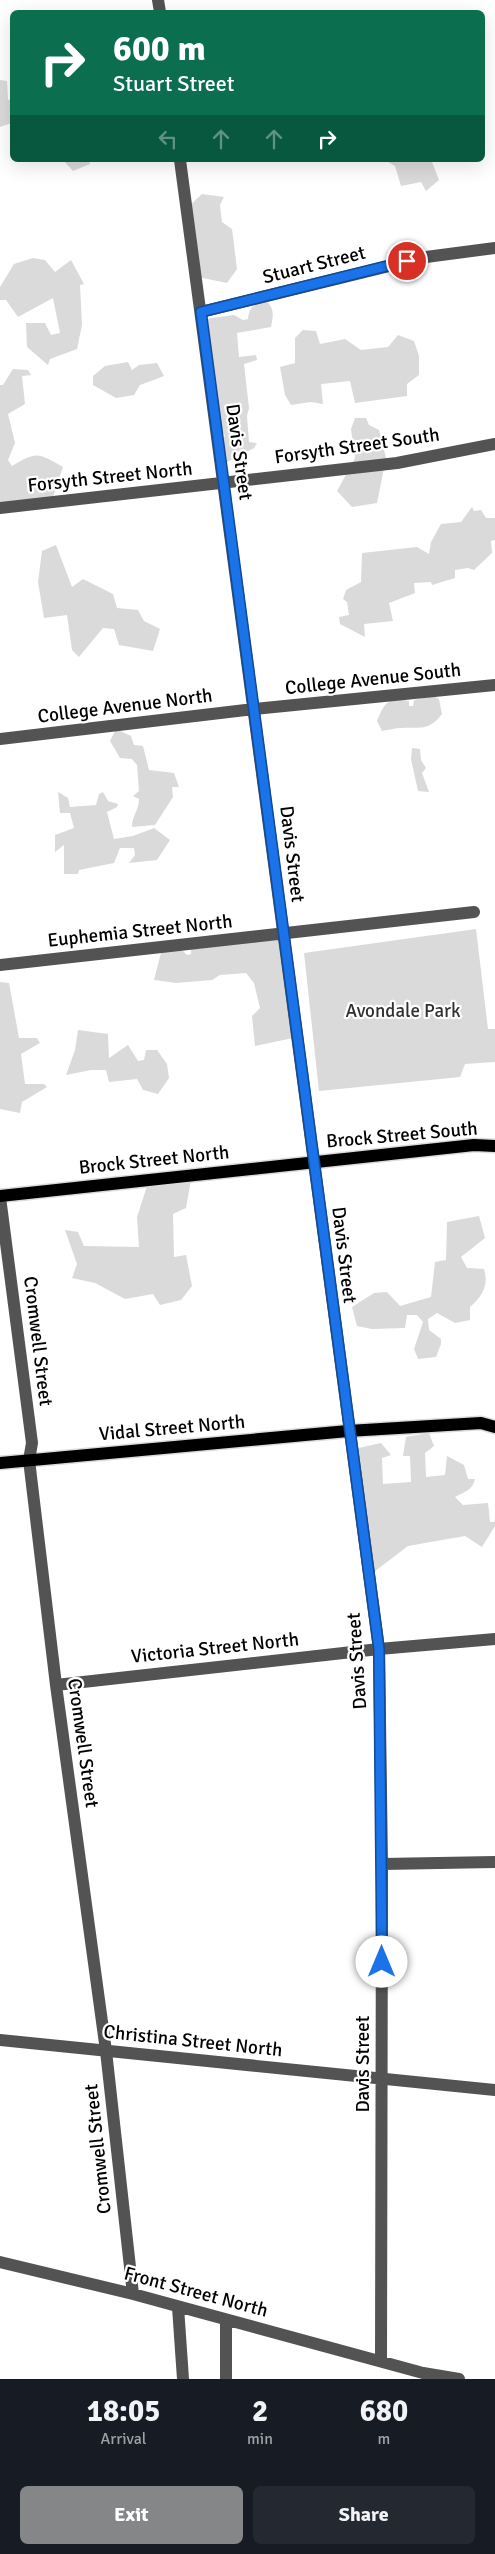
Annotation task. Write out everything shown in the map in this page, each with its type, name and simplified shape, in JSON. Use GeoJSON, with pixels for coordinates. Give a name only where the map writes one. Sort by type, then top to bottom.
{"type":"FeatureCollection","features":[{"type":"Feature","properties":{"kind":"main road","name":"Brock Street South"},"geometry":{"type":"LineString","coordinates":[[313,1162],[474,1145],[495,1146]]}},
{"type":"Feature","properties":{"kind":"main road","name":"Brock Street North"},"geometry":{"type":"LineString","coordinates":[[0,1196],[313,1162]]}},
{"type":"Feature","properties":{"kind":"main road","name":"Vidal Street North"},"geometry":{"type":"LineString","coordinates":[[0,1463],[348,1431],[481,1423],[495,1427]]}},
{"type":"Feature","properties":{"kind":"street","name":"Davis Street"},"geometry":{"type":"LineString","coordinates":[[180,162],[348,1431],[379,1649],[382,1864],[381,2362]]}},
{"type":"Feature","properties":{"kind":"street","name":"Stuart Street"},"geometry":{"type":"LineString","coordinates":[[201,312],[426,257],[495,248]]}},
{"type":"Feature","properties":{"kind":"street","name":"Forsyth Street South"},"geometry":{"type":"LineString","coordinates":[[224,482],[398,463],[495,444]]}},
{"type":"Feature","properties":{"kind":"street","name":"Forsyth Street North"},"geometry":{"type":"LineString","coordinates":[[0,508],[224,482]]}},
{"type":"Feature","properties":{"kind":"street","name":"College Avenue South"},"geometry":{"type":"LineString","coordinates":[[254,710],[495,685]]}},
{"type":"Feature","properties":{"kind":"street","name":"College Avenue North"},"geometry":{"type":"LineString","coordinates":[[0,739],[254,710]]}},
{"type":"Feature","properties":{"kind":"street","name":"Euphemia Street North"},"geometry":{"type":"LineString","coordinates":[[0,965],[283,935],[474,912]]}},
{"type":"Feature","properties":{"kind":"street","name":"Cromwell Street"},"geometry":{"type":"LineString","coordinates":[[0,1196],[32,1443],[29,1460],[56,1685],[106,2051],[133,2294]]}},
{"type":"Feature","properties":{"kind":"street","name":"Victoria Street North"},"geometry":{"type":"LineString","coordinates":[[56,1685],[379,1649],[495,1639]]}},
{"type":"Feature","properties":{"kind":"street"},"geometry":{"type":"LineString","coordinates":[[382,1864],[495,1862]]}},
{"type":"Feature","properties":{"kind":"street","name":"Christina Street North"},"geometry":{"type":"LineString","coordinates":[[0,2040],[495,2090]]}},
{"type":"Feature","properties":{"kind":"street","name":"Front Street North"},"geometry":{"type":"LineString","coordinates":[[0,2262],[133,2294],[226,2321],[423,2373],[459,2379]]}},
{"type":"Feature","properties":{"kind":"street"},"geometry":{"type":"LineString","coordinates":[[178,2307],[183,2379]]}},
{"type":"Feature","properties":{"kind":"street"},"geometry":{"type":"LineString","coordinates":[[226,2321],[226,2379]]}},
{"type":"Feature","properties":{"kind":"green space"},"geometry":{"type":"Polygon","coordinates":[[[0,80],[7,81],[8,100],[10,100],[10,124],[0,127],[0,80]]]}},
{"type":"Feature","properties":{"kind":"green space"},"geometry":{"type":"Polygon","coordinates":[[[65,162],[90,162],[90,164],[73,171],[65,162]]]}},
{"type":"Feature","properties":{"kind":"green space"},"geometry":{"type":"Polygon","coordinates":[[[388,162],[432,162],[439,180],[426,191],[421,182],[401,186],[395,166],[388,162]]]}},
{"type":"Feature","properties":{"kind":"green space"},"geometry":{"type":"Polygon","coordinates":[[[202,194],[224,197],[220,205],[222,222],[232,229],[237,269],[227,283],[198,277],[189,206],[202,194]]]}},
{"type":"Feature","properties":{"kind":"green space"},"geometry":{"type":"Polygon","coordinates":[[[33,258],[45,260],[55,272],[71,260],[84,284],[80,285],[82,325],[77,349],[50,359],[48,365],[27,347],[26,323],[45,323],[51,335],[60,333],[53,298],[18,317],[6,300],[0,300],[0,287],[14,264],[33,258]]]}},
{"type":"Feature","properties":{"kind":"green space"},"geometry":{"type":"Polygon","coordinates":[[[266,301],[272,310],[271,327],[237,333],[239,357],[256,355],[257,360],[244,364],[249,408],[247,416],[249,442],[257,443],[254,448],[227,462],[222,443],[225,435],[219,431],[204,319],[234,315],[243,320],[248,319],[253,306],[266,301]]]}},
{"type":"Feature","properties":{"kind":"green space"},"geometry":{"type":"Polygon","coordinates":[[[303,330],[316,331],[320,344],[345,339],[361,350],[388,347],[398,335],[414,341],[419,356],[419,375],[407,384],[407,396],[355,403],[350,381],[321,384],[323,404],[311,402],[291,405],[285,395],[280,367],[295,363],[295,338],[303,330]]]}},
{"type":"Feature","properties":{"kind":"green space"},"geometry":{"type":"Polygon","coordinates":[[[128,362],[132,370],[139,365],[157,363],[164,376],[140,385],[134,395],[116,398],[93,385],[93,376],[105,366],[128,362]]]}},
{"type":"Feature","properties":{"kind":"green space"},"geometry":{"type":"Polygon","coordinates":[[[13,369],[28,370],[31,375],[22,376],[25,404],[8,414],[15,443],[8,460],[12,466],[27,458],[38,456],[63,467],[52,500],[0,506],[0,385],[3,385],[13,369]]]}},
{"type":"Feature","properties":{"kind":"green space"},"geometry":{"type":"Polygon","coordinates":[[[355,418],[366,418],[369,425],[379,430],[386,458],[377,503],[352,507],[337,491],[355,458],[351,429],[355,418]]]}},
{"type":"Feature","properties":{"kind":"green space"},"geometry":{"type":"Polygon","coordinates":[[[472,507],[474,511],[481,510],[486,518],[495,518],[495,540],[491,541],[492,553],[474,570],[468,568],[455,570],[455,578],[432,585],[431,582],[414,583],[415,593],[389,603],[393,621],[364,624],[365,637],[340,624],[339,617],[349,615],[347,602],[343,599],[346,590],[361,582],[362,553],[417,547],[429,554],[431,542],[441,524],[461,522],[472,507]]]}},
{"type":"Feature","properties":{"kind":"green space"},"geometry":{"type":"Polygon","coordinates":[[[56,545],[72,587],[83,579],[113,594],[117,608],[138,610],[144,621],[160,629],[153,651],[119,645],[114,629],[103,628],[79,657],[72,650],[67,615],[44,618],[38,582],[42,551],[56,545]]]}},
{"type":"Feature","properties":{"kind":"green space"},"geometry":{"type":"Polygon","coordinates":[[[434,696],[439,699],[442,714],[429,726],[382,731],[377,721],[382,709],[388,703],[396,700],[409,701],[409,706],[413,706],[414,700],[434,696]]]}},
{"type":"Feature","properties":{"kind":"green space"},"geometry":{"type":"Polygon","coordinates":[[[116,729],[131,736],[134,745],[143,746],[149,770],[174,773],[179,787],[172,787],[173,797],[155,825],[132,827],[139,803],[139,799],[133,796],[139,791],[137,765],[132,759],[120,758],[110,741],[116,729]]]}},
{"type":"Feature","properties":{"kind":"green space"},"geometry":{"type":"Polygon","coordinates":[[[412,748],[420,749],[421,760],[426,768],[422,773],[429,792],[418,791],[411,759],[412,748]]]}},
{"type":"Feature","properties":{"kind":"green space"},"geometry":{"type":"Polygon","coordinates":[[[58,792],[68,798],[70,807],[96,805],[99,794],[103,792],[108,801],[118,804],[117,807],[107,812],[114,839],[133,836],[154,828],[170,840],[157,860],[129,863],[135,855],[134,848],[120,848],[114,863],[79,870],[78,874],[64,874],[64,845],[55,852],[55,835],[74,828],[70,813],[60,813],[58,792]]]}},
{"type":"Feature","properties":{"kind":"green space","name":"Avondale Park"},"geometry":{"type":"Polygon","coordinates":[[[476,929],[488,1029],[495,1029],[495,1062],[465,1064],[460,1077],[319,1091],[304,953],[476,929]]]}},
{"type":"Feature","properties":{"kind":"green space"},"geometry":{"type":"Polygon","coordinates":[[[279,940],[293,1038],[255,1046],[252,1016],[260,1008],[254,983],[246,973],[220,975],[212,980],[176,983],[154,980],[162,949],[180,948],[187,955],[191,954],[191,947],[279,940]]]}},
{"type":"Feature","properties":{"kind":"green space"},"geometry":{"type":"Polygon","coordinates":[[[0,982],[9,983],[19,1038],[37,1038],[40,1043],[21,1054],[25,1084],[44,1084],[47,1087],[22,1102],[20,1113],[0,1109],[0,982]]]}},
{"type":"Feature","properties":{"kind":"green space"},"geometry":{"type":"Polygon","coordinates":[[[78,1030],[108,1034],[109,1058],[128,1045],[138,1061],[144,1060],[146,1050],[157,1050],[167,1064],[169,1078],[158,1094],[143,1090],[137,1079],[109,1082],[106,1070],[91,1070],[66,1075],[75,1050],[78,1030]]]}},
{"type":"Feature","properties":{"kind":"green space"},"geometry":{"type":"Polygon","coordinates":[[[191,1180],[186,1208],[173,1214],[174,1257],[186,1255],[192,1286],[181,1300],[160,1305],[153,1294],[125,1299],[95,1283],[72,1278],[77,1264],[65,1230],[78,1232],[84,1246],[139,1247],[137,1217],[148,1183],[191,1180]]]}},
{"type":"Feature","properties":{"kind":"green space"},"geometry":{"type":"Polygon","coordinates":[[[479,1216],[485,1238],[461,1257],[467,1268],[484,1269],[485,1286],[481,1295],[470,1307],[470,1320],[455,1323],[437,1313],[428,1319],[429,1330],[441,1339],[436,1357],[418,1359],[414,1349],[423,1322],[417,1315],[407,1315],[405,1328],[372,1329],[357,1326],[352,1307],[374,1293],[387,1292],[400,1306],[431,1297],[435,1262],[446,1260],[447,1222],[479,1216]]]}},
{"type":"Feature","properties":{"kind":"green space"},"geometry":{"type":"Polygon","coordinates":[[[429,1433],[434,1446],[425,1453],[426,1477],[445,1475],[447,1456],[464,1465],[468,1479],[475,1479],[474,1483],[465,1492],[455,1497],[463,1505],[488,1503],[490,1522],[495,1522],[495,1526],[482,1547],[465,1536],[408,1546],[370,1575],[354,1449],[381,1443],[391,1455],[382,1458],[383,1484],[411,1482],[410,1456],[403,1456],[406,1437],[429,1433]]]}},
{"type":"Feature","properties":{"kind":"route"},"geometry":{"type":"LineString","coordinates":[[382,1962],[379,1649],[343,1392],[201,312],[407,261]]}}]}
